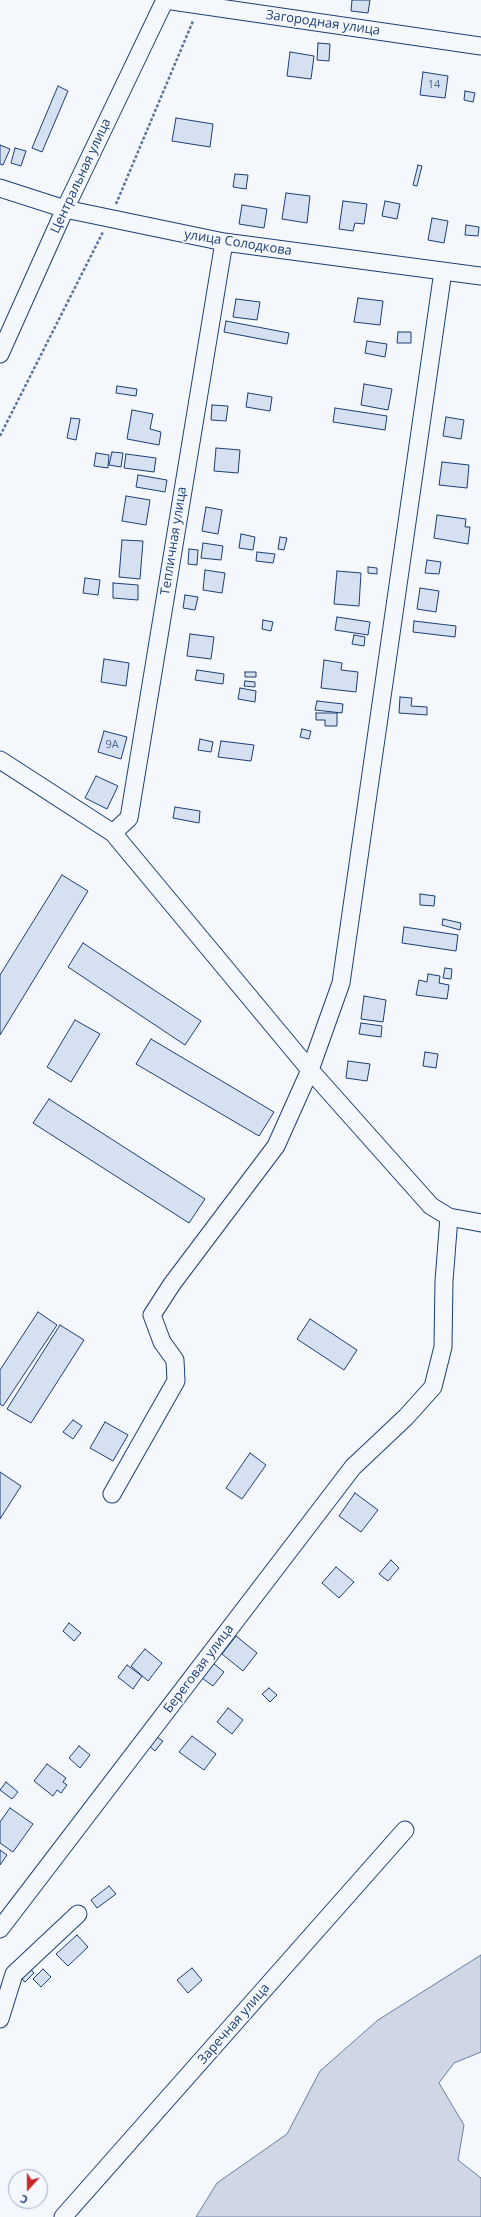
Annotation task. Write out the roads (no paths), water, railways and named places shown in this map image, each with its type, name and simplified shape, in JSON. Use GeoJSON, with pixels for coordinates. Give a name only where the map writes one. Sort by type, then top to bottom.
{"type":"FeatureCollection","features":[{"type":"Feature","properties":{"kind":"street","name":"Загородная улица"},"geometry":{"type":"LineString","coordinates":[[165,0],[481,46]]}},
{"type":"Feature","properties":{"kind":"street","name":"Центральная улица"},"geometry":{"type":"LineString","coordinates":[[0,354],[65,209],[165,0]]}},
{"type":"Feature","properties":{"kind":"street","name":"улица Солодкова"},"geometry":{"type":"LineString","coordinates":[[0,188],[65,209],[224,242],[481,276]]}},
{"type":"Feature","properties":{"kind":"street","name":"Тепличная улица"},"geometry":{"type":"LineString","coordinates":[[113,833],[129,818],[224,242]]}},
{"type":"Feature","properties":{"kind":"street"},"geometry":{"type":"LineString","coordinates":[[112,1494],[176,1381],[175,1360],[162,1342],[152,1315],[172,1284],[276,1146],[310,1070],[341,983],[443,271]]}},
{"type":"Feature","properties":{"kind":"street"},"geometry":{"type":"LineString","coordinates":[[0,760],[113,833],[310,1070],[431,1206],[449,1217],[481,1224]]}},
{"type":"Feature","properties":{"kind":"street","name":"Береговая улица"},"geometry":{"type":"LineString","coordinates":[[0,1929],[353,1467],[406,1417],[433,1387],[443,1348],[444,1281],[449,1217]]}},
{"type":"Feature","properties":{"kind":"street","name":"Заречная улица"},"geometry":{"type":"LineString","coordinates":[[64,2217],[405,1830]]}},
{"type":"Feature","properties":{"kind":"street"},"geometry":{"type":"LineString","coordinates":[[0,2019],[14,1974],[78,1914]]}}]}
